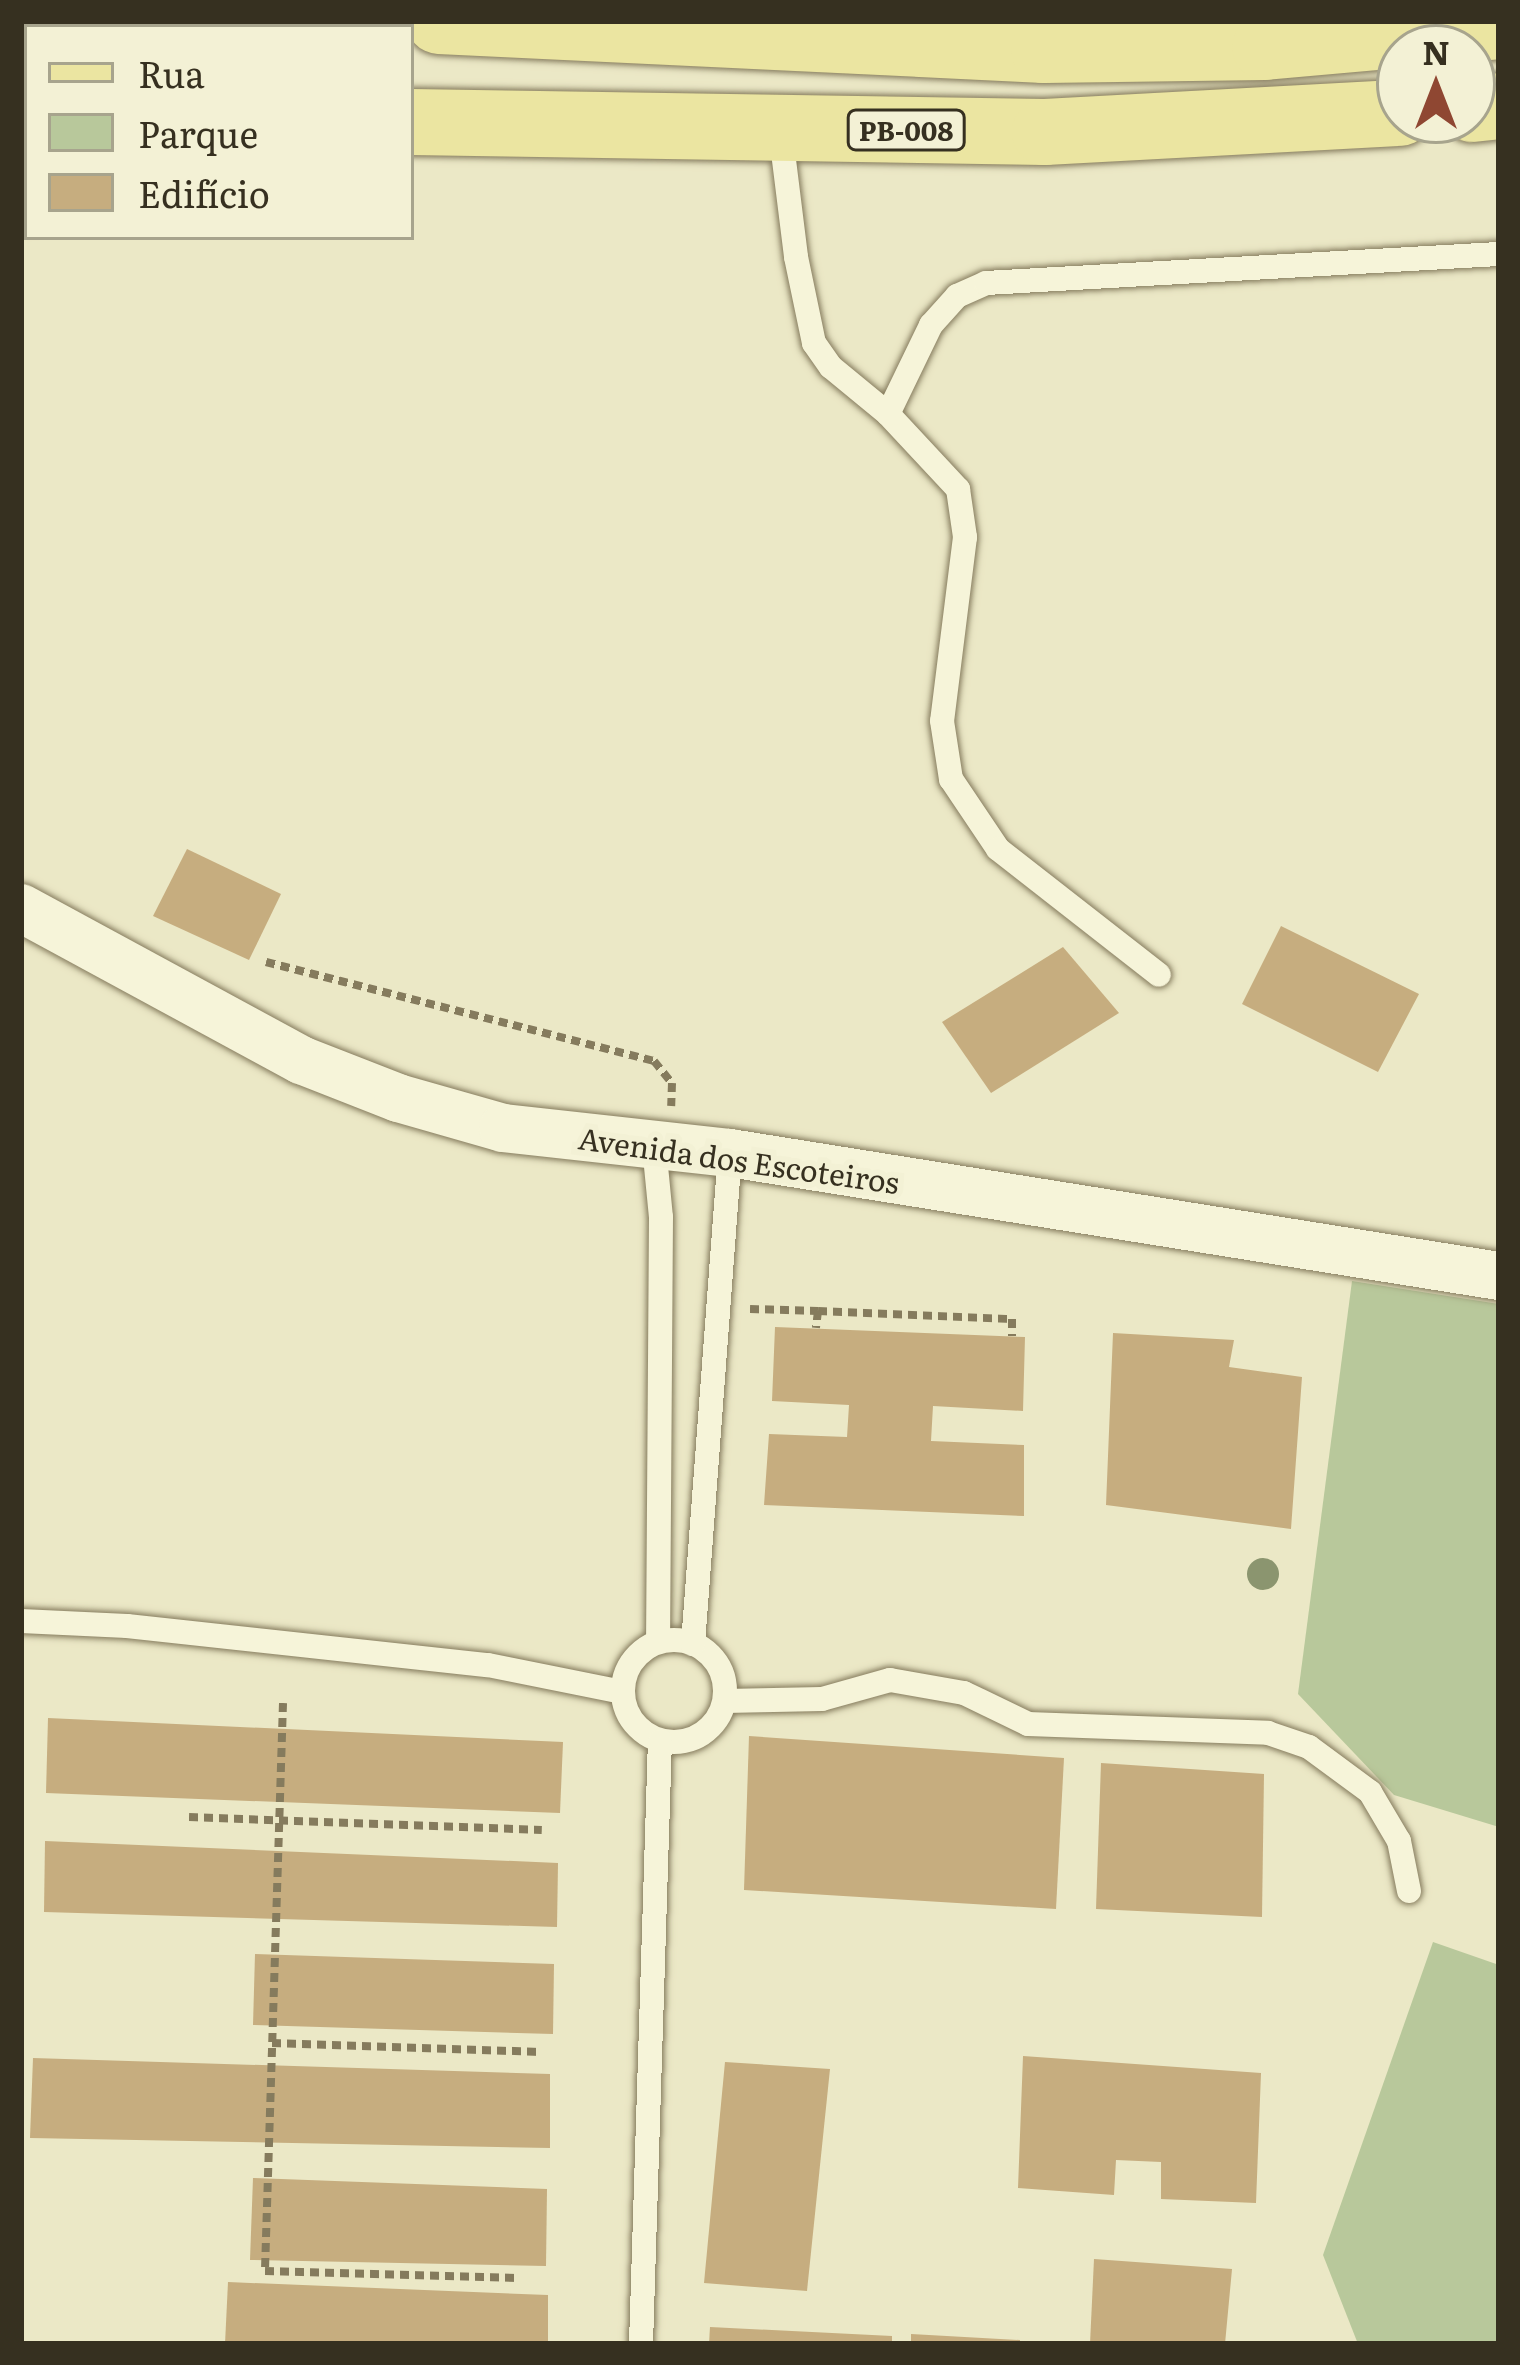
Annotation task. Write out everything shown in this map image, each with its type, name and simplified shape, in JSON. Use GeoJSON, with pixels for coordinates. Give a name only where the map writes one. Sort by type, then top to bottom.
{"type":"FeatureCollection","features":[{"type":"Feature","properties":{"kind":"main road"},"geometry":{"type":"LineString","coordinates":[[439,21],[624,24],[1044,50],[1362,39],[1499,26]]}},
{"type":"Feature","properties":{"kind":"main road"},"geometry":{"type":"LineString","coordinates":[[1120,127],[1216,111],[1358,100],[1369,74],[1362,39]]}},
{"type":"Feature","properties":{"kind":"main road","name":"PB-008"},"geometry":{"type":"LineString","coordinates":[[414,122],[1045,132],[1376,113]]}},
{"type":"Feature","properties":{"kind":"street","name":"Avenida dos Escoteiros"},"geometry":{"type":"LineString","coordinates":[[21,908],[301,1060],[398,1098],[503,1127],[730,1153],[1499,1276]]}},
{"type":"Feature","properties":{"kind":"lane"},"geometry":{"type":"LineString","coordinates":[[780,128],[796,257],[814,344],[831,367],[888,414],[958,489],[965,538],[942,722],[951,779],[998,849],[1159,975]]}},
{"type":"Feature","properties":{"kind":"lane"},"geometry":{"type":"LineString","coordinates":[[888,414],[932,326],[957,296],[986,283],[1499,254]]}},
{"type":"Feature","properties":{"kind":"lane"},"geometry":{"type":"LineString","coordinates":[[658,1642],[662,1148]]}},
{"type":"Feature","properties":{"kind":"lane"},"geometry":{"type":"LineString","coordinates":[[693,1644],[730,1153]]}},
{"type":"Feature","properties":{"kind":"lane"},"geometry":{"type":"LineString","coordinates":[[21,1621],[128,1626],[488,1665],[622,1692]]}},
{"type":"Feature","properties":{"kind":"lane"},"geometry":{"type":"LineString","coordinates":[[658,1642],[693,1644],[719,1667],[725,1701],[707,1731],[676,1743],[660,1741],[633,1722],[622,1692],[632,1661],[658,1642]]}},
{"type":"Feature","properties":{"kind":"lane"},"geometry":{"type":"LineString","coordinates":[[725,1701],[821,1699],[890,1680],[964,1693],[1028,1724],[1268,1733],[1309,1747],[1370,1792],[1399,1840],[1409,1891]]}},
{"type":"Feature","properties":{"kind":"lane"},"geometry":{"type":"LineString","coordinates":[[641,2344],[660,1741]]}},
{"type":"Feature","properties":{"kind":"path"},"geometry":{"type":"LineString","coordinates":[[266,962],[654,1061],[672,1083],[662,1148]]}},
{"type":"Feature","properties":{"kind":"path"},"geometry":{"type":"LineString","coordinates":[[719,1309],[1012,1318],[1012,1336]]}},
{"type":"Feature","properties":{"kind":"path"},"geometry":{"type":"LineString","coordinates":[[817,1328],[818,1311]]}},
{"type":"Feature","properties":{"kind":"path"},"geometry":{"type":"LineString","coordinates":[[283,1703],[265,2271],[518,2278]]}},
{"type":"Feature","properties":{"kind":"path"},"geometry":{"type":"LineString","coordinates":[[189,1817],[542,1831]]}},
{"type":"Feature","properties":{"kind":"path"},"geometry":{"type":"LineString","coordinates":[[272,2043],[540,2052]]}},
{"type":"Feature","properties":{"kind":"green space"},"geometry":{"type":"Polygon","coordinates":[[[1352,1281],[1499,1304],[1499,1827],[1394,1795],[1298,1694],[1352,1281]]]}},
{"type":"Feature","properties":{"kind":"green space"},"geometry":{"type":"Polygon","coordinates":[[[1433,1942],[1499,1965],[1499,2344],[1358,2344],[1323,2255],[1433,1942]]]}},
{"type":"Feature","properties":{"kind":"building"},"geometry":{"type":"Polygon","coordinates":[[[187,849],[281,894],[249,960],[153,916],[187,849]]]}},
{"type":"Feature","properties":{"kind":"building"},"geometry":{"type":"Polygon","coordinates":[[[1281,926],[1419,994],[1378,1072],[1242,1004],[1281,926]]]}},
{"type":"Feature","properties":{"kind":"building"},"geometry":{"type":"Polygon","coordinates":[[[1063,947],[1119,1013],[991,1093],[942,1022],[1063,947]]]}},
{"type":"Feature","properties":{"kind":"building"},"geometry":{"type":"Polygon","coordinates":[[[775,1327],[1025,1337],[1023,1411],[933,1406],[931,1441],[1024,1445],[1024,1516],[764,1505],[769,1434],[847,1437],[849,1405],[772,1401],[775,1327]]]}},
{"type":"Feature","properties":{"kind":"building"},"geometry":{"type":"Polygon","coordinates":[[[1113,1333],[1234,1340],[1229,1367],[1302,1377],[1291,1529],[1106,1505],[1113,1333]]]}},
{"type":"Feature","properties":{"kind":"building"},"geometry":{"type":"Polygon","coordinates":[[[48,1718],[563,1742],[560,1813],[46,1793],[48,1718]]]}},
{"type":"Feature","properties":{"kind":"building"},"geometry":{"type":"Polygon","coordinates":[[[749,1736],[1064,1758],[1056,1909],[744,1890],[749,1736]]]}},
{"type":"Feature","properties":{"kind":"building"},"geometry":{"type":"Polygon","coordinates":[[[1101,1763],[1264,1774],[1262,1917],[1096,1909],[1101,1763]]]}},
{"type":"Feature","properties":{"kind":"building"},"geometry":{"type":"Polygon","coordinates":[[[45,1841],[558,1863],[557,1927],[44,1912],[45,1841]]]}},
{"type":"Feature","properties":{"kind":"building"},"geometry":{"type":"Polygon","coordinates":[[[255,1954],[554,1964],[553,2034],[253,2025],[255,1954]]]}},
{"type":"Feature","properties":{"kind":"building"},"geometry":{"type":"Polygon","coordinates":[[[1023,2056],[1261,2073],[1256,2203],[1161,2199],[1161,2162],[1116,2160],[1114,2195],[1018,2188],[1023,2056]]]}},
{"type":"Feature","properties":{"kind":"building"},"geometry":{"type":"Polygon","coordinates":[[[33,2058],[550,2074],[550,2148],[30,2138],[33,2058]]]}},
{"type":"Feature","properties":{"kind":"building"},"geometry":{"type":"Polygon","coordinates":[[[725,2062],[830,2069],[807,2291],[704,2283],[725,2062]]]}},
{"type":"Feature","properties":{"kind":"building"},"geometry":{"type":"Polygon","coordinates":[[[253,2178],[547,2189],[546,2266],[250,2260],[253,2178]]]}},
{"type":"Feature","properties":{"kind":"building"},"geometry":{"type":"Polygon","coordinates":[[[1094,2259],[1232,2269],[1225,2344],[1090,2344],[1094,2259]]]}},
{"type":"Feature","properties":{"kind":"building"},"geometry":{"type":"Polygon","coordinates":[[[228,2282],[548,2295],[548,2344],[225,2344],[228,2282]]]}},
{"type":"Feature","properties":{"kind":"building"},"geometry":{"type":"Polygon","coordinates":[[[710,2327],[892,2336],[892,2344],[709,2344],[710,2327]]]}},
{"type":"Feature","properties":{"kind":"building"},"geometry":{"type":"Polygon","coordinates":[[[911,2334],[1020,2340],[1020,2344],[911,2344],[911,2334]]]}}]}
